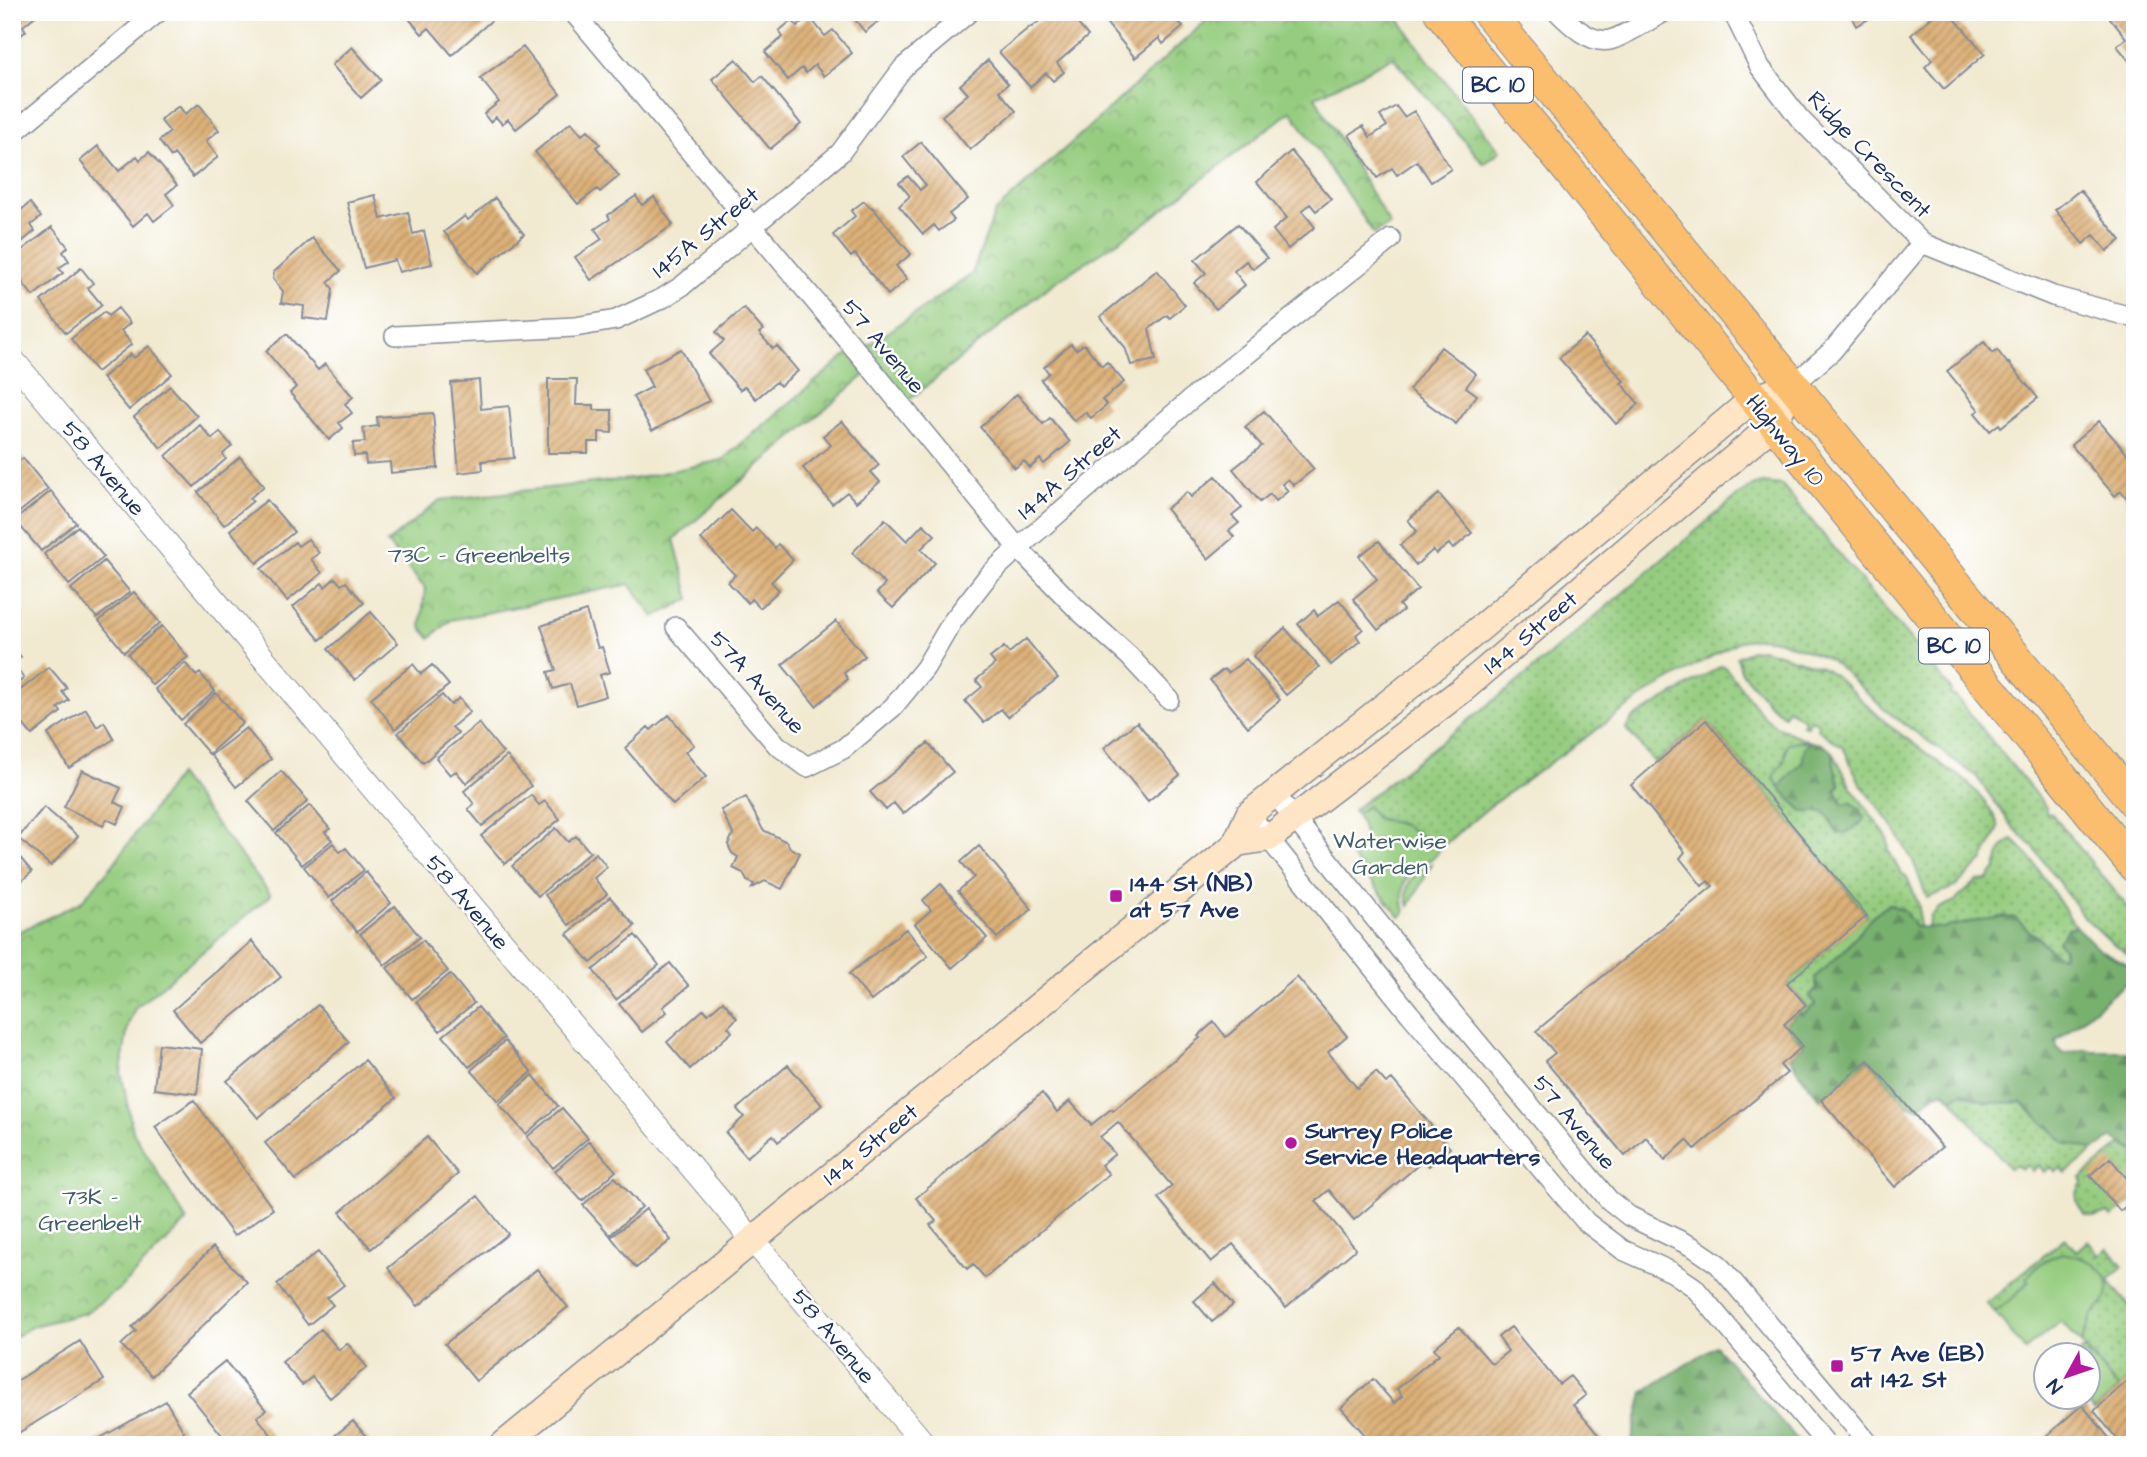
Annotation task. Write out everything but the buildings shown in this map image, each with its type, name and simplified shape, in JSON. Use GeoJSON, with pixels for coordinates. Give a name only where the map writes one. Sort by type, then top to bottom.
{"type":"FeatureCollection","features":[{"type":"Feature","properties":{"kind":"highway","name":"Highway 10"},"geometry":{"type":"LineString","coordinates":[[1440,12],[2135,867]]}},
{"type":"Feature","properties":{"kind":"highway","name":"Highway 10"},"geometry":{"type":"LineString","coordinates":[[1488,12],[2135,803]]}},
{"type":"Feature","properties":{"kind":"main road","name":"144 Street"},"geometry":{"type":"LineString","coordinates":[[503,1445],[1237,843],[1249,814],[1450,653],[1753,399],[1793,385]]}},
{"type":"Feature","properties":{"kind":"main road","name":"144 Street"},"geometry":{"type":"LineString","coordinates":[[1237,843],[1269,838],[1462,690],[1774,424],[1793,385]]}},
{"type":"Feature","properties":{"kind":"street"},"geometry":{"type":"LineString","coordinates":[[12,134],[158,12]]}},
{"type":"Feature","properties":{"kind":"street","name":"57 Avenue"},"geometry":{"type":"LineString","coordinates":[[573,12],[1018,548],[1169,699]]}},
{"type":"Feature","properties":{"kind":"street","name":"145A Street"},"geometry":{"type":"LineString","coordinates":[[395,336],[575,327],[616,320],[663,298],[682,286],[840,153],[903,68],[969,12]]}},
{"type":"Feature","properties":{"kind":"street"},"geometry":{"type":"LineString","coordinates":[[1558,12],[1573,27],[1591,37],[1609,41],[1664,12]]}},
{"type":"Feature","properties":{"kind":"street","name":"Ridge Crescent"},"geometry":{"type":"LineString","coordinates":[[1733,12],[1760,67],[1800,119],[1922,243],[2053,296],[2135,318]]}},
{"type":"Feature","properties":{"kind":"street","name":"144A Street"},"geometry":{"type":"LineString","coordinates":[[807,766],[843,749],[893,707],[925,668],[953,622],[988,576],[1018,548],[1191,399],[1391,239]]}},
{"type":"Feature","properties":{"kind":"street","name":"144 Street"},"geometry":{"type":"LineString","coordinates":[[1793,385],[1832,351],[1922,243]]}},
{"type":"Feature","properties":{"kind":"street","name":"58 Avenue"},"geometry":{"type":"LineString","coordinates":[[12,359],[925,1445]]}},
{"type":"Feature","properties":{"kind":"street","name":"57A Avenue"},"geometry":{"type":"LineString","coordinates":[[676,627],[777,745],[807,766]]}},
{"type":"Feature","properties":{"kind":"street","name":"57 Avenue"},"geometry":{"type":"LineString","coordinates":[[1274,793],[1406,957],[1609,1200],[1629,1216],[1693,1247],[1718,1264],[1870,1445]]}},
{"type":"Feature","properties":{"kind":"street"},"geometry":{"type":"LineString","coordinates":[[1249,814],[1410,1014],[1586,1222],[1623,1250],[1672,1272],[1694,1287],[1827,1445]]}},
{"type":"Feature","properties":{"kind":"green space"},"geometry":{"type":"Polygon","coordinates":[[[1216,12],[1394,12],[1500,151],[1484,164],[1393,57],[1315,97],[1390,225],[1374,234],[1291,111],[1140,227],[1052,284],[904,404],[861,351],[972,274],[995,212],[1216,12]]]}},
{"type":"Feature","properties":{"kind":"green space","name":"73C - Greenbelts"},"geometry":{"type":"Polygon","coordinates":[[[849,353],[866,374],[674,539],[690,599],[654,617],[630,584],[451,620],[430,638],[421,627],[425,588],[387,543],[440,500],[639,478],[722,460],[849,353]]]}},
{"type":"Feature","properties":{"kind":"green space"},"geometry":{"type":"Polygon","coordinates":[[[1761,483],[1782,485],[1951,689],[1950,694],[1956,697],[2046,807],[2046,813],[2051,813],[2092,863],[2091,867],[2096,868],[2135,916],[2135,959],[2083,916],[2034,848],[2013,827],[1976,776],[1885,710],[1827,658],[1777,640],[1760,638],[1739,641],[1649,692],[1494,803],[1440,848],[1403,825],[1376,818],[1367,806],[1357,814],[1353,810],[1514,685],[1736,497],[1761,483]]]}},
{"type":"Feature","properties":{"kind":"green space"},"geometry":{"type":"Polygon","coordinates":[[[1762,649],[1821,667],[1833,674],[1891,727],[1958,775],[1980,796],[1999,828],[1983,860],[1955,887],[1927,898],[1913,861],[1890,822],[1860,783],[1843,747],[1817,729],[1818,723],[1811,720],[1807,726],[1803,725],[1805,720],[1788,709],[1784,715],[1769,704],[1741,671],[1737,657],[1751,650],[1762,649]]]}},
{"type":"Feature","properties":{"kind":"green space"},"geometry":{"type":"Polygon","coordinates":[[[1721,666],[1725,667],[1764,717],[1779,728],[1811,742],[1797,741],[1785,749],[1785,759],[1777,784],[1803,812],[1825,812],[1838,834],[1859,808],[1850,802],[1840,802],[1841,798],[1835,790],[1840,785],[1833,752],[1851,787],[1887,837],[1889,851],[1900,872],[1907,877],[1919,906],[1919,927],[1915,927],[1904,911],[1889,904],[1872,916],[1845,950],[1815,977],[1815,1005],[1802,1015],[1799,1012],[1806,1005],[1787,983],[1867,915],[1706,720],[1655,763],[1626,729],[1632,719],[1721,666]]]}},
{"type":"Feature","properties":{"kind":"green space"},"geometry":{"type":"Polygon","coordinates":[[[1811,742],[1821,744],[1833,752],[1840,785],[1835,790],[1841,798],[1840,802],[1850,802],[1859,808],[1864,819],[1849,831],[1838,834],[1825,812],[1803,812],[1779,787],[1802,762],[1805,747],[1811,742]]]}},
{"type":"Feature","properties":{"kind":"green space"},"geometry":{"type":"Polygon","coordinates":[[[1811,742],[1805,747],[1802,762],[1779,787],[1774,778],[1785,760],[1788,743],[1811,742]]]}},
{"type":"Feature","properties":{"kind":"green space","name":"73K - Greenbelt"},"geometry":{"type":"Polygon","coordinates":[[[178,775],[271,895],[135,1008],[128,1025],[121,1072],[133,1132],[187,1221],[119,1289],[85,1313],[33,1326],[12,1338],[12,935],[81,902],[112,866],[178,775]]]}},
{"type":"Feature","properties":{"kind":"green space","name":"Waterwise Garden"},"geometry":{"type":"Polygon","coordinates":[[[1367,806],[1376,818],[1403,825],[1440,848],[1436,855],[1416,868],[1407,878],[1403,890],[1405,913],[1400,917],[1350,855],[1360,845],[1364,836],[1357,814],[1367,806]]]}},
{"type":"Feature","properties":{"kind":"green space"},"geometry":{"type":"Polygon","coordinates":[[[2013,840],[2030,857],[2076,927],[2068,928],[2062,956],[2055,954],[2037,936],[2005,916],[1942,928],[1928,928],[1931,916],[1939,908],[1955,901],[1977,881],[1987,880],[1997,868],[2003,848],[2013,840]]]}},
{"type":"Feature","properties":{"kind":"green space"},"geometry":{"type":"Polygon","coordinates":[[[1432,864],[1409,906],[1407,892],[1410,880],[1432,864]]]}},
{"type":"Feature","properties":{"kind":"green space"},"geometry":{"type":"Polygon","coordinates":[[[1889,904],[1904,911],[1915,927],[1942,928],[1986,919],[2014,917],[2055,954],[2062,956],[2064,950],[2058,942],[2068,928],[2076,927],[2099,949],[2129,965],[2132,978],[2056,1041],[2057,1048],[2063,1054],[2086,1049],[2122,1051],[2135,1055],[2135,1151],[2112,1138],[2095,1150],[2065,1143],[2021,1102],[1988,1103],[1962,1092],[1952,1099],[1944,1091],[1934,1095],[1918,1108],[1906,1105],[1868,1060],[1821,1100],[1790,1057],[1803,1046],[1784,1024],[1799,1012],[1802,1015],[1815,1005],[1810,995],[1817,988],[1815,977],[1845,950],[1872,916],[1889,904]]]}},
{"type":"Feature","properties":{"kind":"green space"},"geometry":{"type":"Polygon","coordinates":[[[1962,1092],[1988,1103],[2021,1102],[2065,1143],[2095,1150],[2066,1173],[2061,1168],[2056,1172],[2051,1167],[2044,1172],[2039,1165],[2032,1171],[2027,1165],[2021,1170],[2016,1165],[2010,1169],[1952,1099],[1962,1092]]]}},
{"type":"Feature","properties":{"kind":"green space"},"geometry":{"type":"Polygon","coordinates":[[[2122,1144],[2135,1151],[2135,1199],[2112,1217],[2108,1213],[2095,1217],[2085,1214],[2077,1198],[2083,1182],[2081,1178],[2122,1144]]]}},
{"type":"Feature","properties":{"kind":"green space"},"geometry":{"type":"Polygon","coordinates":[[[2065,1238],[2076,1251],[2088,1241],[2099,1255],[2108,1248],[2123,1266],[2108,1280],[2135,1312],[2135,1374],[2119,1389],[2102,1368],[2102,1342],[2081,1342],[2093,1314],[2102,1304],[2029,1280],[1995,1312],[1986,1303],[2065,1238]]]}},
{"type":"Feature","properties":{"kind":"green space"},"geometry":{"type":"Polygon","coordinates":[[[2062,1253],[2095,1265],[2106,1278],[2107,1296],[2092,1317],[2081,1342],[2061,1321],[2025,1350],[1995,1312],[2014,1297],[2029,1281],[2027,1278],[2047,1260],[2062,1253]]]}},
{"type":"Feature","properties":{"kind":"green space"},"geometry":{"type":"Polygon","coordinates":[[[1715,1346],[1802,1445],[1631,1445],[1643,1392],[1715,1346]]]}},
{"type":"Feature","properties":{"kind":"green space"},"geometry":{"type":"Polygon","coordinates":[[[2102,1369],[2119,1389],[2102,1404],[2102,1369]]]}},
{"type":"Feature","properties":{"kind":"place","name":"144 St (NB) at 57 Ave"},"geometry":{"type":"Point","coordinates":[1116,896]}},
{"type":"Feature","properties":{"kind":"place","name":"Surrey Police Service Headquarters"},"geometry":{"type":"Point","coordinates":[1291,1143]}},
{"type":"Feature","properties":{"kind":"place","name":"57 Ave (EB) at 142 St"},"geometry":{"type":"Point","coordinates":[1837,1366]}}]}
